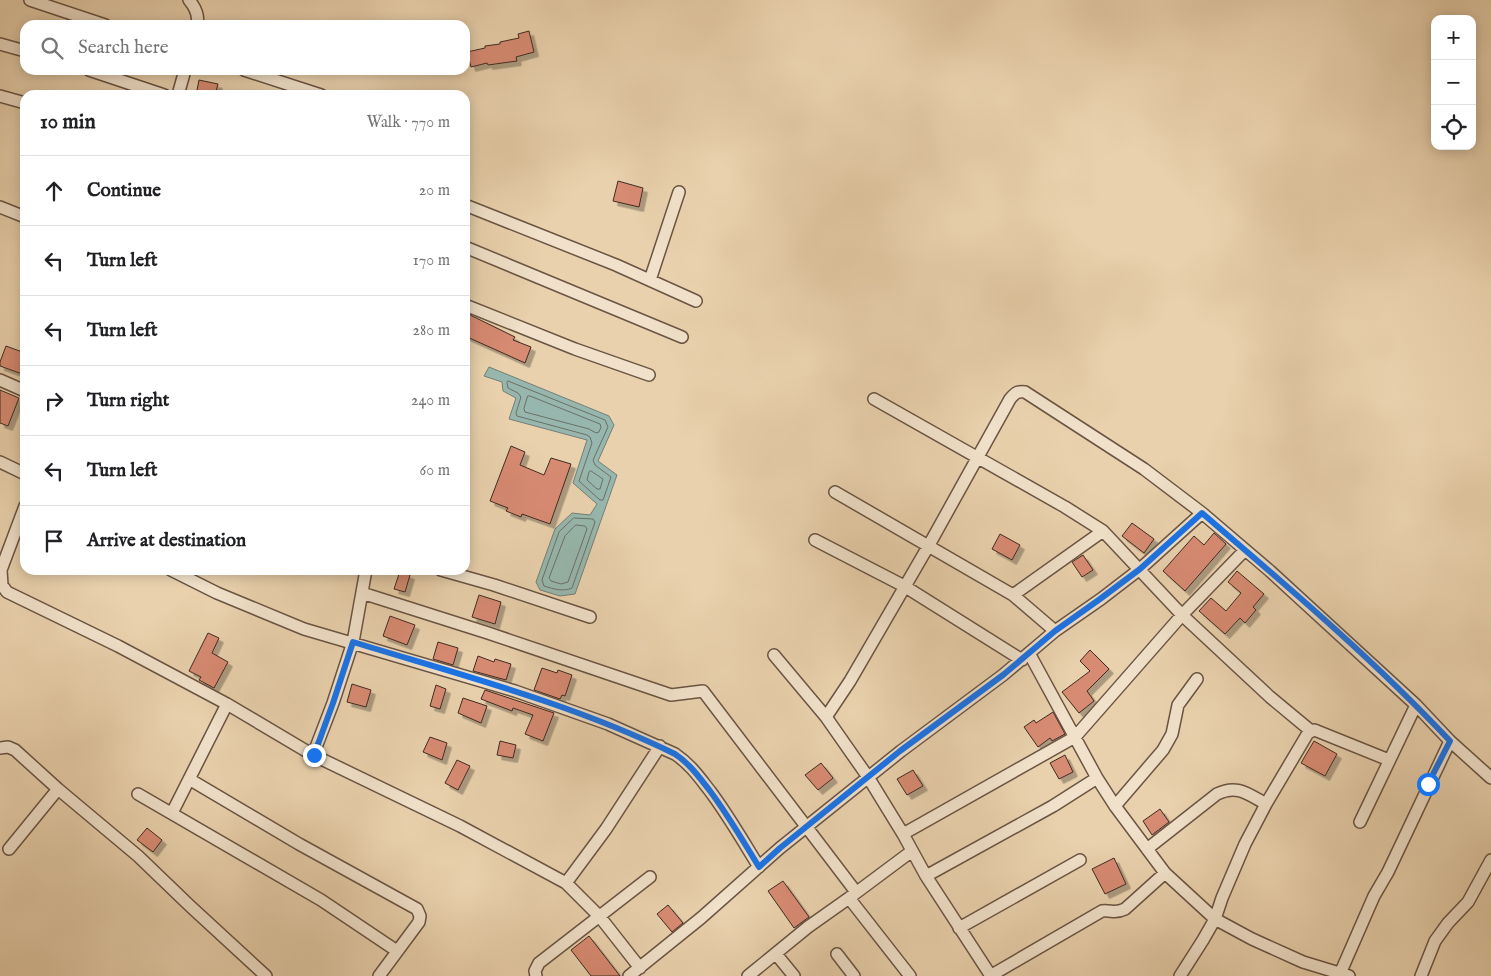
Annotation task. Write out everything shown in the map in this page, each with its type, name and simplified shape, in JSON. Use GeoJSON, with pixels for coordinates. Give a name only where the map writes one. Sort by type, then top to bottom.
{"type":"FeatureCollection","features":[{"type":"Feature","properties":{"kind":"street"},"geometry":{"type":"LineString","coordinates":[[30,0],[90,20]]}},
{"type":"Feature","properties":{"kind":"street"},"geometry":{"type":"LineString","coordinates":[[189,0],[196,10],[198,20]]}},
{"type":"Feature","properties":{"kind":"street"},"geometry":{"type":"LineString","coordinates":[[0,44],[20,50]]}},
{"type":"Feature","properties":{"kind":"street"},"geometry":{"type":"LineString","coordinates":[[105,75],[149,90]]}},
{"type":"Feature","properties":{"kind":"street"},"geometry":{"type":"LineString","coordinates":[[179,90],[184,75]]}},
{"type":"Feature","properties":{"kind":"street"},"geometry":{"type":"LineString","coordinates":[[260,75],[306,90]]}},
{"type":"Feature","properties":{"kind":"street"},"geometry":{"type":"LineString","coordinates":[[0,96],[20,102]]}},
{"type":"Feature","properties":{"kind":"street"},"geometry":{"type":"LineString","coordinates":[[650,280],[679,192]]}},
{"type":"Feature","properties":{"kind":"street"},"geometry":{"type":"LineString","coordinates":[[470,206],[650,280],[696,301]]}},
{"type":"Feature","properties":{"kind":"street"},"geometry":{"type":"LineString","coordinates":[[0,207],[20,215]]}},
{"type":"Feature","properties":{"kind":"street"},"geometry":{"type":"LineString","coordinates":[[470,249],[682,337]]}},
{"type":"Feature","properties":{"kind":"street"},"geometry":{"type":"LineString","coordinates":[[470,307],[575,349],[649,375]]}},
{"type":"Feature","properties":{"kind":"street"},"geometry":{"type":"LineString","coordinates":[[0,380],[20,389]]}},
{"type":"Feature","properties":{"kind":"street"},"geometry":{"type":"LineString","coordinates":[[826,717],[850,682],[1010,399],[1014,393],[1019,391],[1025,392],[1144,469],[1202,513],[1270,570],[1416,705],[1450,741],[1491,778]]}},
{"type":"Feature","properties":{"kind":"street"},"geometry":{"type":"LineString","coordinates":[[874,399],[1065,507],[1103,531],[1182,615],[1270,697],[1311,731]]}},
{"type":"Feature","properties":{"kind":"street"},"geometry":{"type":"LineString","coordinates":[[0,462],[20,472]]}},
{"type":"Feature","properties":{"kind":"street"},"geometry":{"type":"LineString","coordinates":[[836,492],[1013,594],[1055,631]]}},
{"type":"Feature","properties":{"kind":"street"},"geometry":{"type":"LineString","coordinates":[[630,976],[701,918],[780,848],[900,751],[996,681],[1055,631],[1140,569],[1202,513]]}},
{"type":"Feature","properties":{"kind":"street"},"geometry":{"type":"LineString","coordinates":[[20,520],[1,570],[2,586],[7,592],[118,646],[227,704],[314,755],[460,826],[566,883],[600,917],[640,968]]}},
{"type":"Feature","properties":{"kind":"street"},"geometry":{"type":"LineString","coordinates":[[1013,594],[1103,531]]}},
{"type":"Feature","properties":{"kind":"street"},"geometry":{"type":"LineString","coordinates":[[815,540],[904,586],[1025,656],[1115,806],[1165,873],[1215,919],[1302,962],[1343,975],[1374,896],[1388,872],[1450,741]]}},
{"type":"Feature","properties":{"kind":"street"},"geometry":{"type":"LineString","coordinates":[[903,834],[1075,737],[1182,615],[1244,550]]}},
{"type":"Feature","properties":{"kind":"street"},"geometry":{"type":"LineString","coordinates":[[181,575],[217,593],[304,629],[515,691],[608,724],[660,746],[685,760],[696,772],[724,810],[759,867]]}},
{"type":"Feature","properties":{"kind":"street"},"geometry":{"type":"LineString","coordinates":[[314,755],[353,642],[365,575]]}},
{"type":"Feature","properties":{"kind":"street"},"geometry":{"type":"LineString","coordinates":[[459,575],[590,617]]}},
{"type":"Feature","properties":{"kind":"street"},"geometry":{"type":"LineString","coordinates":[[362,593],[672,695],[703,691],[807,827],[910,976]]}},
{"type":"Feature","properties":{"kind":"street"},"geometry":{"type":"LineString","coordinates":[[774,655],[826,717],[868,777],[926,876],[990,976],[1102,911],[1118,912],[1125,909],[1165,873]]}},
{"type":"Feature","properties":{"kind":"street"},"geometry":{"type":"LineString","coordinates":[[1115,806],[1163,750],[1172,734],[1178,705],[1197,679]]}},
{"type":"Feature","properties":{"kind":"street"},"geometry":{"type":"LineString","coordinates":[[172,813],[227,704]]}},
{"type":"Feature","properties":{"kind":"street"},"geometry":{"type":"LineString","coordinates":[[1360,822],[1416,705]]}},
{"type":"Feature","properties":{"kind":"street"},"geometry":{"type":"LineString","coordinates":[[1180,976],[1215,919],[1245,844],[1306,735],[1311,731],[1317,731],[1389,760]]}},
{"type":"Feature","properties":{"kind":"street"},"geometry":{"type":"LineString","coordinates":[[566,883],[606,829],[660,746]]}},
{"type":"Feature","properties":{"kind":"street"},"geometry":{"type":"LineString","coordinates":[[0,748],[8,747],[15,750],[58,790],[138,856],[266,976]]}},
{"type":"Feature","properties":{"kind":"street"},"geometry":{"type":"LineString","coordinates":[[189,778],[299,844],[417,909],[420,916],[419,922],[379,976]]}},
{"type":"Feature","properties":{"kind":"street"},"geometry":{"type":"LineString","coordinates":[[926,876],[1053,806],[1097,778]]}},
{"type":"Feature","properties":{"kind":"street"},"geometry":{"type":"LineString","coordinates":[[1147,849],[1217,794],[1225,790],[1234,789],[1242,791],[1266,804]]}},
{"type":"Feature","properties":{"kind":"street"},"geometry":{"type":"LineString","coordinates":[[9,849],[58,790]]}},
{"type":"Feature","properties":{"kind":"street"},"geometry":{"type":"LineString","coordinates":[[138,794],[322,900],[397,951]]}},
{"type":"Feature","properties":{"kind":"street"},"geometry":{"type":"LineString","coordinates":[[748,976],[808,927],[912,851]]}},
{"type":"Feature","properties":{"kind":"street"},"geometry":{"type":"LineString","coordinates":[[960,928],[1080,860]]}},
{"type":"Feature","properties":{"kind":"street"},"geometry":{"type":"LineString","coordinates":[[1421,976],[1435,941],[1448,923],[1468,902],[1491,860]]}},
{"type":"Feature","properties":{"kind":"street"},"geometry":{"type":"LineString","coordinates":[[536,976],[535,972],[539,963],[650,877]]}},
{"type":"Feature","properties":{"kind":"street"},"geometry":{"type":"LineString","coordinates":[[776,954],[794,976]]}},
{"type":"Feature","properties":{"kind":"street"},"geometry":{"type":"LineString","coordinates":[[837,954],[854,976]]}},
{"type":"Feature","properties":{"kind":"water"},"geometry":{"type":"Polygon","coordinates":[[[489,367],[609,416],[614,425],[598,461],[617,475],[575,594],[560,596],[540,590],[536,582],[555,529],[572,513],[590,515],[597,504],[573,483],[587,440],[509,419],[516,398],[503,391],[502,382],[484,376],[489,367]]]}},
{"type":"Feature","properties":{"kind":"building"},"geometry":{"type":"Polygon","coordinates":[[[529,31],[534,52],[516,57],[517,61],[488,65],[487,63],[471,67],[470,51],[519,38],[518,34],[529,31]]]}},
{"type":"Feature","properties":{"kind":"building"},"geometry":{"type":"Polygon","coordinates":[[[199,80],[218,84],[216,90],[197,90],[199,80]]]}},
{"type":"Feature","properties":{"kind":"building"},"geometry":{"type":"Polygon","coordinates":[[[618,181],[643,188],[639,207],[613,201],[618,181]]]}},
{"type":"Feature","properties":{"kind":"building"},"geometry":{"type":"Polygon","coordinates":[[[470,315],[515,337],[513,340],[531,347],[525,363],[470,338],[470,315]]]}},
{"type":"Feature","properties":{"kind":"building"},"geometry":{"type":"Polygon","coordinates":[[[6,346],[20,351],[20,373],[0,366],[6,346]]]}},
{"type":"Feature","properties":{"kind":"building"},"geometry":{"type":"Polygon","coordinates":[[[0,390],[19,398],[8,426],[0,423],[0,390]]]}},
{"type":"Feature","properties":{"kind":"building"},"geometry":{"type":"Polygon","coordinates":[[[511,446],[525,452],[520,465],[544,475],[551,458],[571,464],[550,524],[522,514],[521,517],[506,511],[508,508],[490,501],[511,446]]]}},
{"type":"Feature","properties":{"kind":"building"},"geometry":{"type":"Polygon","coordinates":[[[1132,523],[1154,539],[1144,553],[1122,536],[1132,523]]]}},
{"type":"Feature","properties":{"kind":"building"},"geometry":{"type":"Polygon","coordinates":[[[1214,533],[1226,544],[1185,591],[1163,571],[1194,536],[1204,545],[1214,533]]]}},
{"type":"Feature","properties":{"kind":"building"},"geometry":{"type":"Polygon","coordinates":[[[1000,534],[1020,545],[1012,560],[992,549],[1000,534]]]}},
{"type":"Feature","properties":{"kind":"building"},"geometry":{"type":"Polygon","coordinates":[[[1083,555],[1093,570],[1082,577],[1072,562],[1083,555]]]}},
{"type":"Feature","properties":{"kind":"building"},"geometry":{"type":"Polygon","coordinates":[[[1237,571],[1264,594],[1253,607],[1256,610],[1245,623],[1240,618],[1225,634],[1199,611],[1211,598],[1226,611],[1241,593],[1228,582],[1237,571]]]}},
{"type":"Feature","properties":{"kind":"building"},"geometry":{"type":"Polygon","coordinates":[[[399,575],[410,575],[405,592],[394,589],[399,575]]]}},
{"type":"Feature","properties":{"kind":"building"},"geometry":{"type":"Polygon","coordinates":[[[479,595],[501,602],[495,624],[472,617],[479,595]]]}},
{"type":"Feature","properties":{"kind":"building"},"geometry":{"type":"Polygon","coordinates":[[[390,616],[415,625],[407,645],[383,636],[390,616]]]}},
{"type":"Feature","properties":{"kind":"building"},"geometry":{"type":"Polygon","coordinates":[[[208,633],[219,638],[212,653],[228,662],[214,688],[199,680],[201,677],[189,671],[208,633]]]}},
{"type":"Feature","properties":{"kind":"building"},"geometry":{"type":"Polygon","coordinates":[[[438,642],[458,648],[453,665],[433,659],[438,642]]]}},
{"type":"Feature","properties":{"kind":"building"},"geometry":{"type":"Polygon","coordinates":[[[1090,650],[1109,669],[1087,691],[1094,701],[1079,713],[1062,692],[1090,671],[1080,661],[1090,650]]]}},
{"type":"Feature","properties":{"kind":"building"},"geometry":{"type":"Polygon","coordinates":[[[478,656],[494,662],[495,659],[511,664],[506,680],[473,671],[478,656]]]}},
{"type":"Feature","properties":{"kind":"building"},"geometry":{"type":"Polygon","coordinates":[[[542,668],[557,673],[558,670],[572,675],[565,696],[562,695],[560,699],[534,690],[542,668]]]}},
{"type":"Feature","properties":{"kind":"building"},"geometry":{"type":"Polygon","coordinates":[[[352,684],[371,690],[366,707],[347,702],[352,684]]]}},
{"type":"Feature","properties":{"kind":"building"},"geometry":{"type":"Polygon","coordinates":[[[436,685],[446,689],[440,709],[430,706],[436,685]]]}},
{"type":"Feature","properties":{"kind":"building"},"geometry":{"type":"Polygon","coordinates":[[[485,690],[554,713],[543,741],[525,734],[533,715],[513,708],[512,711],[481,699],[485,690]]]}},
{"type":"Feature","properties":{"kind":"building"},"geometry":{"type":"Polygon","coordinates":[[[463,698],[487,706],[481,723],[458,713],[463,698]]]}},
{"type":"Feature","properties":{"kind":"building"},"geometry":{"type":"Polygon","coordinates":[[[1053,712],[1065,734],[1052,741],[1050,738],[1038,747],[1024,727],[1034,720],[1036,723],[1053,712]]]}},
{"type":"Feature","properties":{"kind":"building"},"geometry":{"type":"Polygon","coordinates":[[[430,737],[447,743],[442,760],[423,752],[430,737]]]}},
{"type":"Feature","properties":{"kind":"building"},"geometry":{"type":"Polygon","coordinates":[[[500,741],[516,745],[513,758],[497,755],[500,741]]]}},
{"type":"Feature","properties":{"kind":"building"},"geometry":{"type":"Polygon","coordinates":[[[1314,741],[1337,754],[1325,776],[1301,763],[1314,741]]]}},
{"type":"Feature","properties":{"kind":"building"},"geometry":{"type":"Polygon","coordinates":[[[1065,755],[1073,772],[1059,779],[1050,763],[1065,755]]]}},
{"type":"Feature","properties":{"kind":"building"},"geometry":{"type":"Polygon","coordinates":[[[457,760],[470,766],[458,790],[445,783],[457,760]]]}},
{"type":"Feature","properties":{"kind":"building"},"geometry":{"type":"Polygon","coordinates":[[[821,763],[833,778],[818,790],[805,775],[821,763]]]}},
{"type":"Feature","properties":{"kind":"building"},"geometry":{"type":"Polygon","coordinates":[[[913,770],[923,786],[907,795],[897,779],[913,770]]]}},
{"type":"Feature","properties":{"kind":"building"},"geometry":{"type":"Polygon","coordinates":[[[1160,809],[1169,822],[1152,835],[1143,821],[1160,809]]]}},
{"type":"Feature","properties":{"kind":"building"},"geometry":{"type":"Polygon","coordinates":[[[147,828],[162,840],[153,852],[137,840],[147,828]]]}},
{"type":"Feature","properties":{"kind":"building"},"geometry":{"type":"Polygon","coordinates":[[[1114,858],[1126,884],[1105,894],[1092,869],[1114,858]]]}},
{"type":"Feature","properties":{"kind":"building"},"geometry":{"type":"Polygon","coordinates":[[[783,881],[809,917],[794,928],[768,891],[783,881]]]}},
{"type":"Feature","properties":{"kind":"building"},"geometry":{"type":"Polygon","coordinates":[[[668,905],[683,923],[672,932],[657,914],[668,905]]]}},
{"type":"Feature","properties":{"kind":"building"},"geometry":{"type":"Polygon","coordinates":[[[589,936],[620,976],[591,976],[571,950],[589,936]]]}},
{"type":"Feature","properties":{"kind":"route"},"geometry":{"type":"LineString","coordinates":[[314,755],[353,642],[515,691],[608,724],[675,754],[685,760],[696,772],[724,810],[759,867],[900,751],[1003,675],[1055,631],[1140,569],[1202,513],[1270,570],[1416,705],[1450,741],[1428,784]]}}]}
